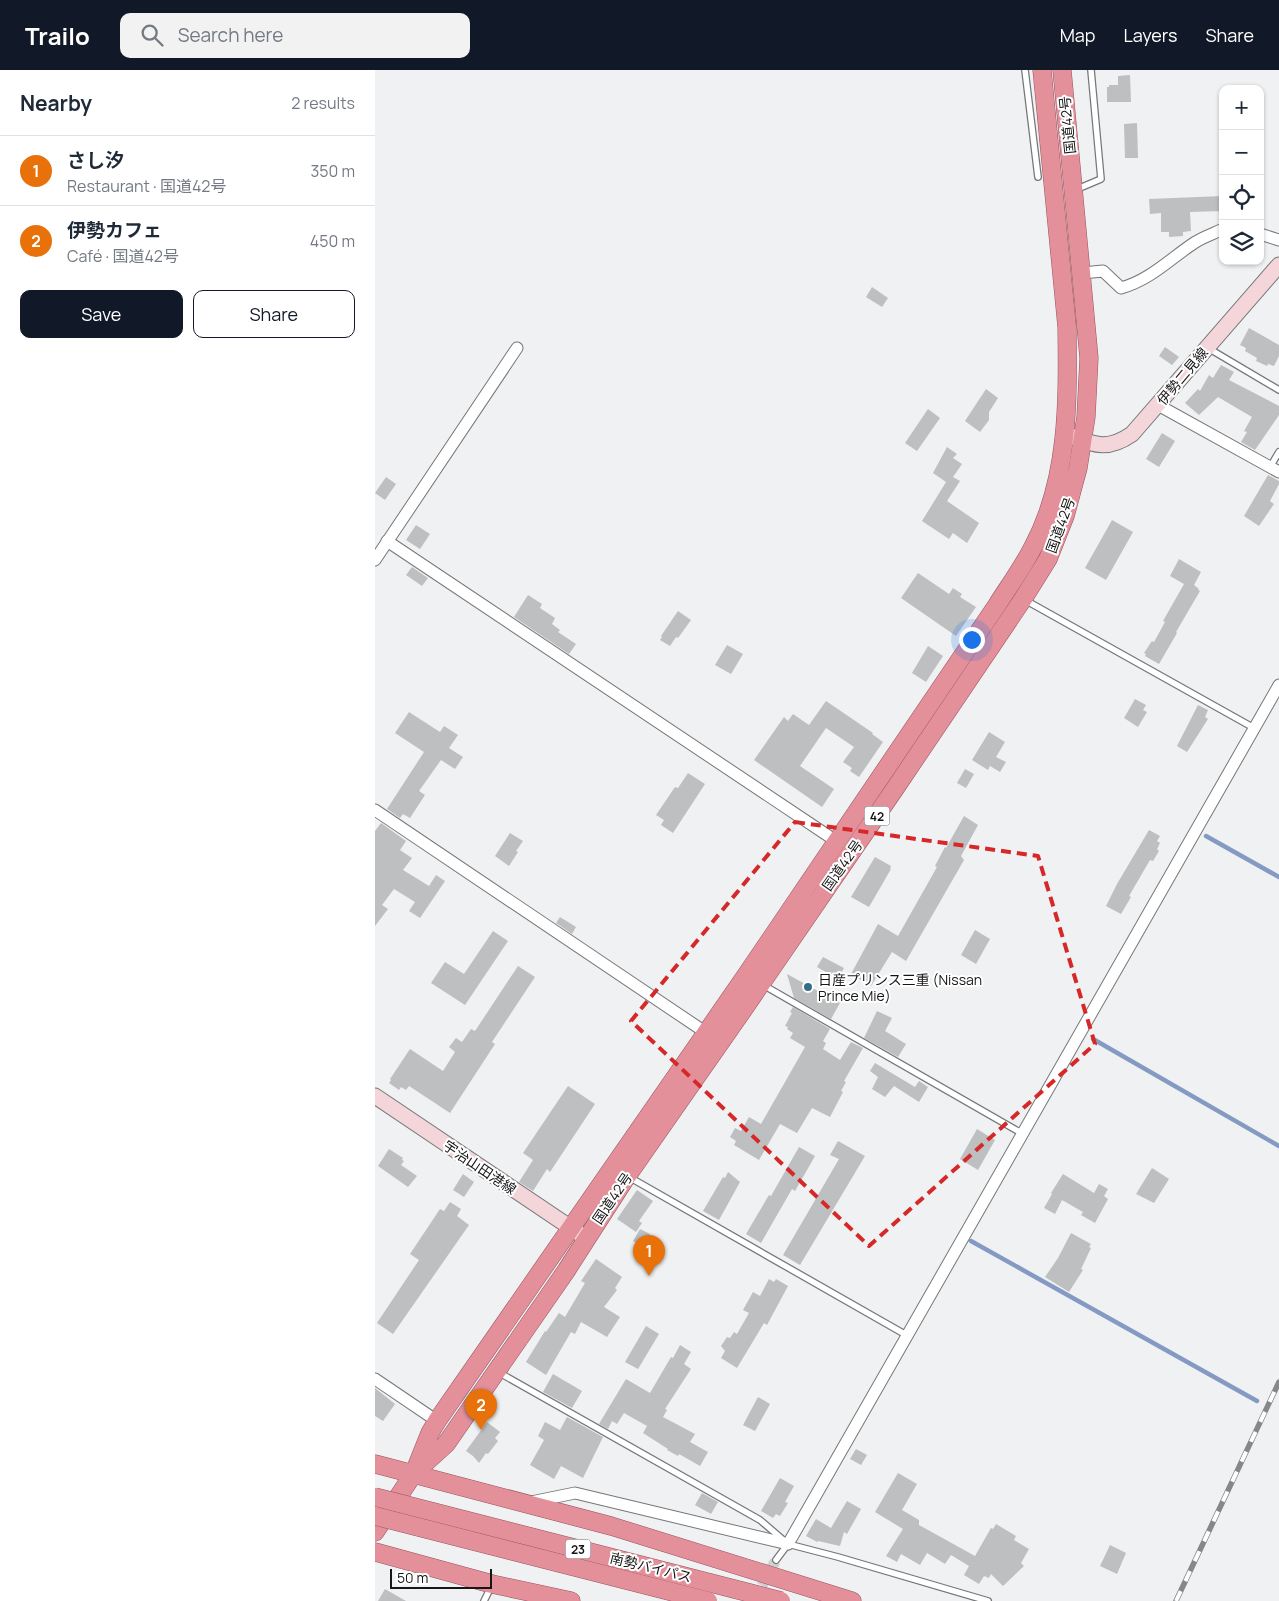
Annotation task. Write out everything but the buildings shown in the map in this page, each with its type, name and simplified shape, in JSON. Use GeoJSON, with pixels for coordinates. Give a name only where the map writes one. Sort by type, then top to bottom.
{"type":"FeatureCollection","features":[{"type":"Feature","properties":{"kind":"highway","name":"国道42号"},"geometry":{"type":"LineString","coordinates":[[414,1473],[446,1444],[566,1270],[627,1176],[762,984],[1023,599],[1048,559],[1058,537],[1073,492],[1078,468],[1073,436],[1067,328],[1042,70]]}},
{"type":"Feature","properties":{"kind":"highway","name":"国道42号"},"geometry":{"type":"LineString","coordinates":[[375,1532],[414,1473],[430,1433],[437,1421],[747,974],[997,605],[1033,547],[1044,522],[1073,436],[1086,417],[1089,358],[1062,70]]}},
{"type":"Feature","properties":{"kind":"highway"},"geometry":{"type":"LineString","coordinates":[[375,1464],[527,1503],[696,1552],[846,1599]]}},
{"type":"Feature","properties":{"kind":"highway","name":"南勢バイパス"},"geometry":{"type":"LineString","coordinates":[[375,1497],[781,1601]]}},
{"type":"Feature","properties":{"kind":"highway","name":"南勢バイパス"},"geometry":{"type":"LineString","coordinates":[[375,1516],[708,1601]]}},
{"type":"Feature","properties":{"kind":"highway"},"geometry":{"type":"LineString","coordinates":[[375,1552],[492,1584],[571,1601]]}},
{"type":"Feature","properties":{"kind":"main road","name":"伊勢二見線"},"geometry":{"type":"LineString","coordinates":[[1073,436],[1103,445],[1122,441],[1131,434],[1279,266]]}},
{"type":"Feature","properties":{"kind":"main road","name":"宇治山田港線"},"geometry":{"type":"LineString","coordinates":[[375,1096],[586,1238]]}},
{"type":"Feature","properties":{"kind":"street"},"geometry":{"type":"LineString","coordinates":[[1081,273],[1103,271],[1121,288],[1145,279],[1195,242],[1219,231]]}},
{"type":"Feature","properties":{"kind":"street"},"geometry":{"type":"LineString","coordinates":[[1264,235],[1279,240]]}},
{"type":"Feature","properties":{"kind":"street"},"geometry":{"type":"LineString","coordinates":[[375,560],[517,348]]}},
{"type":"Feature","properties":{"kind":"street"},"geometry":{"type":"LineString","coordinates":[[1157,404],[1275,470]]}},
{"type":"Feature","properties":{"kind":"street"},"geometry":{"type":"LineString","coordinates":[[387,541],[836,841]]}},
{"type":"Feature","properties":{"kind":"street"},"geometry":{"type":"LineString","coordinates":[[527,1503],[575,1493],[788,1544],[1279,685]]}},
{"type":"Feature","properties":{"kind":"street"},"geometry":{"type":"LineString","coordinates":[[375,810],[705,1032]]}},
{"type":"Feature","properties":{"kind":"street"},"geometry":{"type":"LineString","coordinates":[[375,1379],[437,1421]]}},
{"type":"Feature","properties":{"kind":"lane"},"geometry":{"type":"LineString","coordinates":[[1025,70],[1038,177]]}},
{"type":"Feature","properties":{"kind":"lane"},"geometry":{"type":"LineString","coordinates":[[1073,190],[1101,179],[1091,70]]}},
{"type":"Feature","properties":{"kind":"lane"},"geometry":{"type":"LineString","coordinates":[[1207,347],[1279,390]]}},
{"type":"Feature","properties":{"kind":"lane"},"geometry":{"type":"LineString","coordinates":[[1275,470],[1279,452]]}},
{"type":"Feature","properties":{"kind":"lane"},"geometry":{"type":"LineString","coordinates":[[1023,599],[1254,728]]}},
{"type":"Feature","properties":{"kind":"lane"},"geometry":{"type":"LineString","coordinates":[[747,974],[1023,1134]]}},
{"type":"Feature","properties":{"kind":"lane"},"geometry":{"type":"LineString","coordinates":[[627,1176],[908,1336]]}},
{"type":"Feature","properties":{"kind":"lane"},"geometry":{"type":"LineString","coordinates":[[496,1371],[760,1520],[788,1544],[847,1559],[988,1601]]}},
{"type":"Feature","properties":{"kind":"lane"},"geometry":{"type":"LineString","coordinates":[[776,1560],[788,1544]]}},
{"type":"Feature","properties":{"kind":"lane"},"geometry":{"type":"LineString","coordinates":[[484,1601],[492,1584]]}},
{"type":"Feature","properties":{"kind":"highlighted area"},"geometry":{"type":"Polygon","coordinates":[[[795,822],[1038,856],[1095,1044],[869,1246],[631,1021],[795,822]]]}},
{"type":"Feature","properties":{"kind":"waterway"},"geometry":{"type":"LineString","coordinates":[[1206,836],[1279,877]]}},
{"type":"Feature","properties":{"kind":"waterway"},"geometry":{"type":"LineString","coordinates":[[1093,1039],[1279,1146]]}},
{"type":"Feature","properties":{"kind":"waterway"},"geometry":{"type":"LineString","coordinates":[[971,1241],[1257,1401]]}},
{"type":"Feature","properties":{"kind":"tunnel"},"geometry":{"type":"LineString","coordinates":[[754,1600],[776,1560]]}},
{"type":"Feature","properties":{"kind":"railway"},"geometry":{"type":"LineString","coordinates":[[1176,1601],[1279,1382]]}},
{"type":"Feature","properties":{"kind":"place","name":"日産プリンス三重 (Nissan Prince Mie)"},"geometry":{"type":"Point","coordinates":[808,987]}},
{"type":"Feature","properties":{"kind":"place","name":"さし汐"},"geometry":{"type":"Point","coordinates":[649,1276]}},
{"type":"Feature","properties":{"kind":"place","name":"伊勢カフェ"},"geometry":{"type":"Point","coordinates":[481,1430]}}]}
